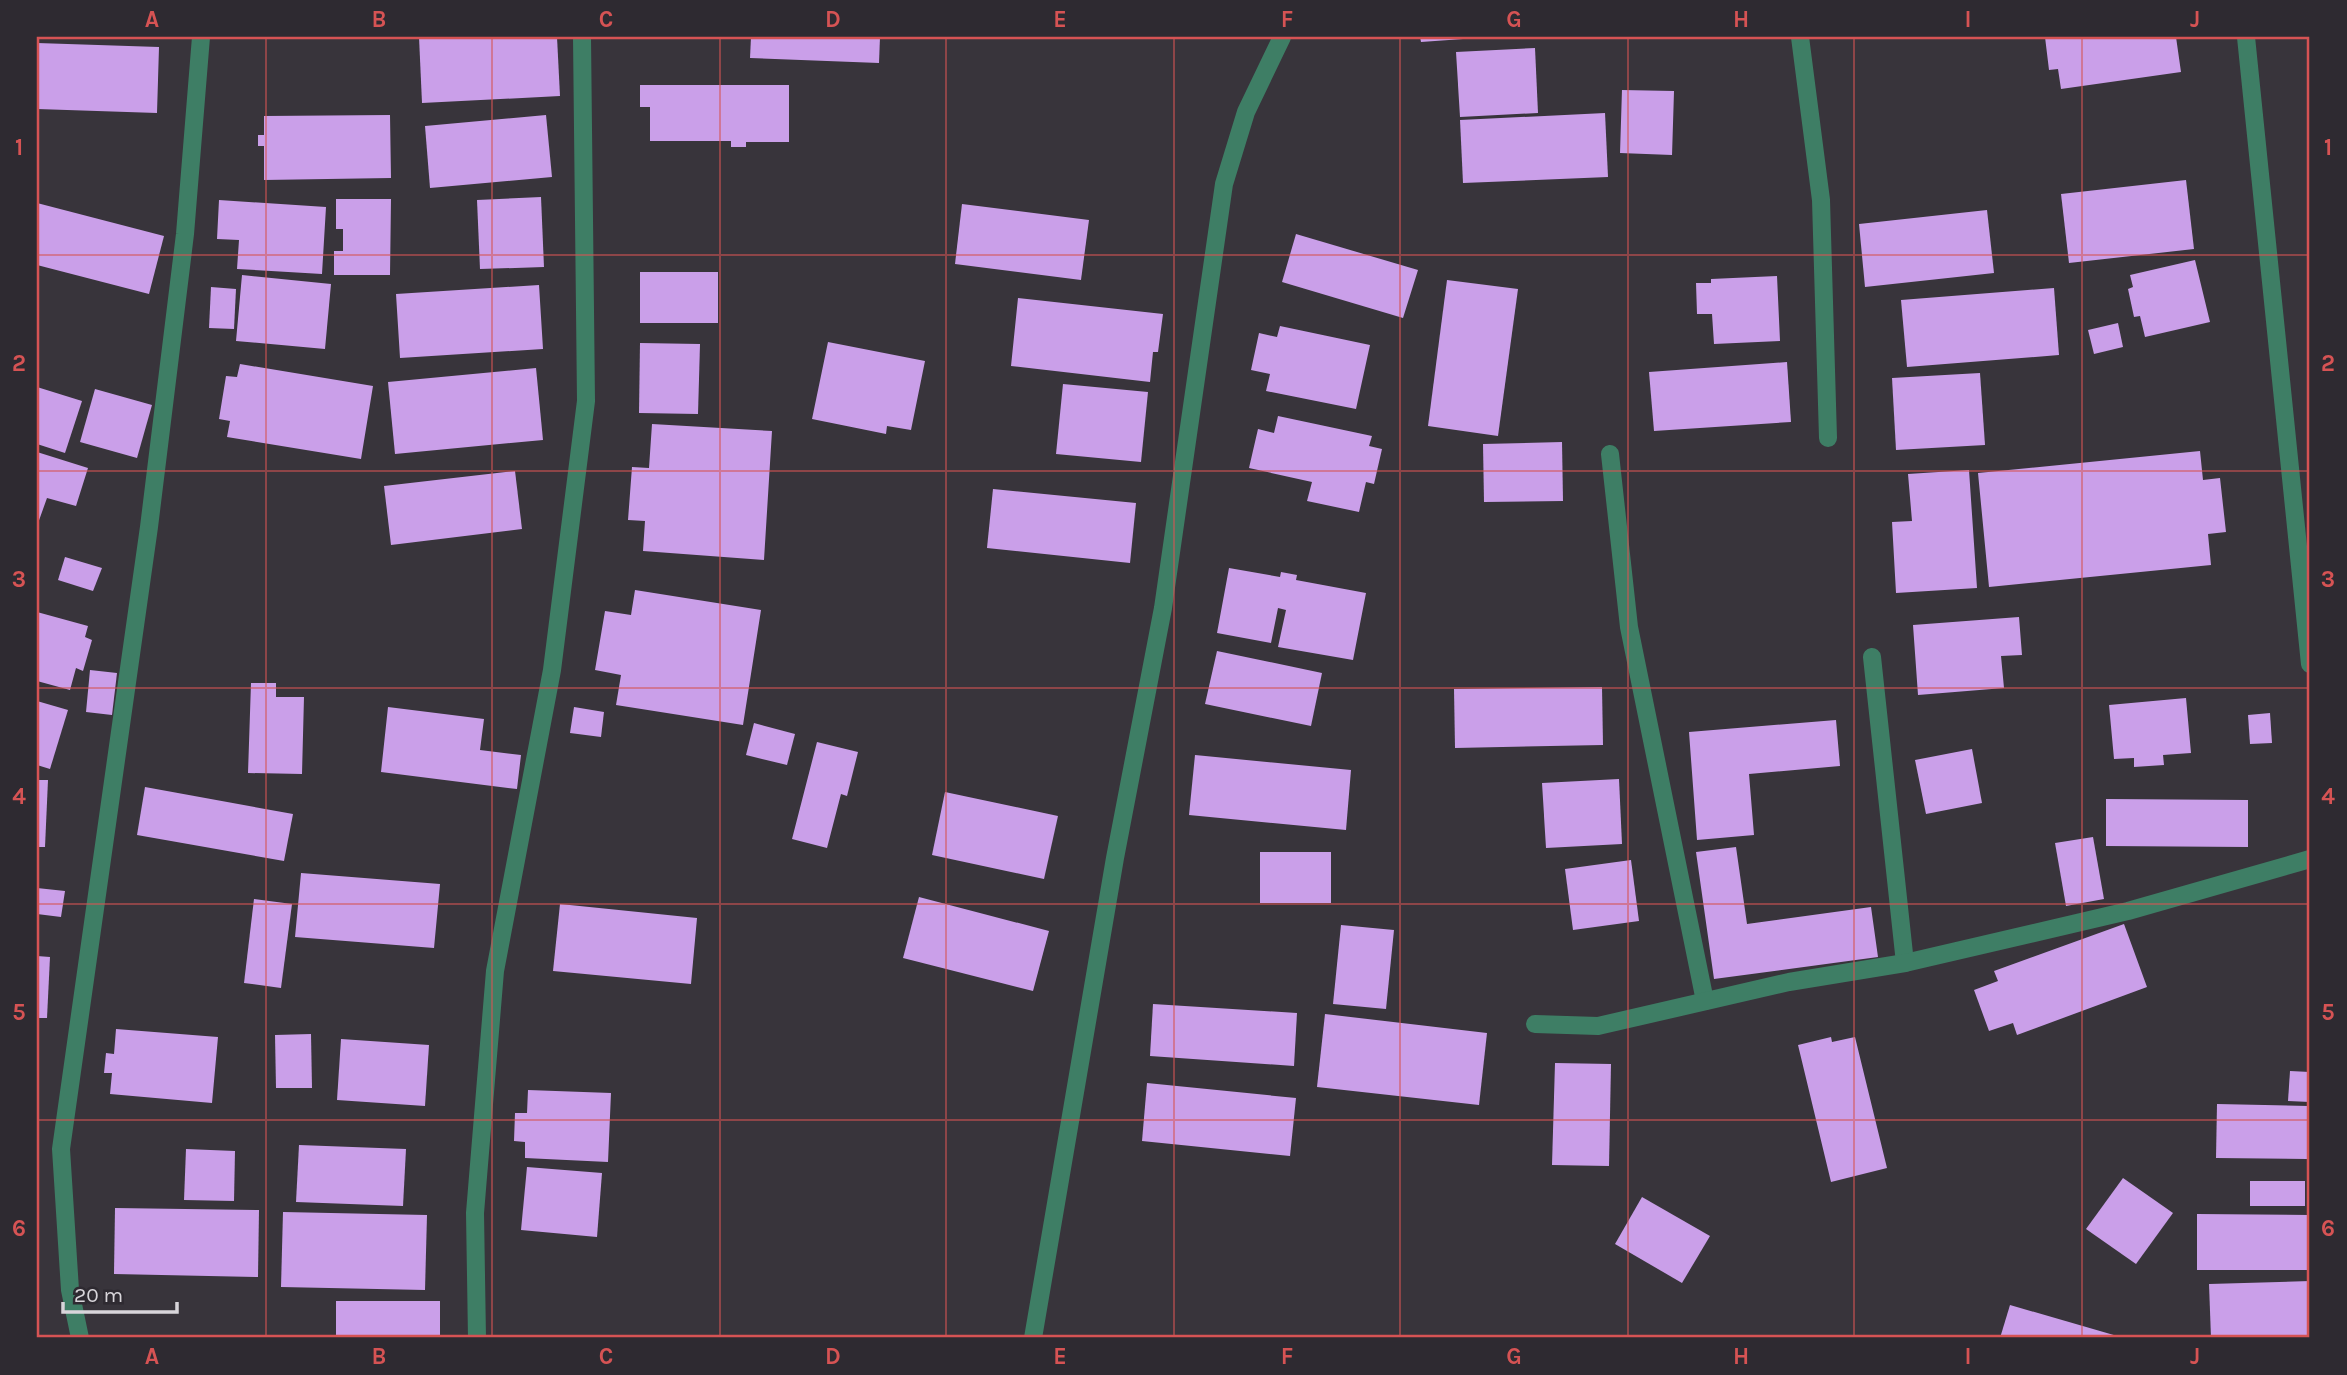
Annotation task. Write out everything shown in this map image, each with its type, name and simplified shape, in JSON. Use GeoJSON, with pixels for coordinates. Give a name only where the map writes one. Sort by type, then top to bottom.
{"type":"FeatureCollection","features":[{"type":"Feature","properties":{"kind":"street"},"geometry":{"type":"LineString","coordinates":[[79,1338],[70,1290],[61,1149],[149,527],[185,234],[201,37]]}},
{"type":"Feature","properties":{"kind":"street"},"geometry":{"type":"LineString","coordinates":[[477,1338],[475,1213],[495,971],[552,670],[586,401],[582,37]]}},
{"type":"Feature","properties":{"kind":"street"},"geometry":{"type":"LineString","coordinates":[[1033,1338],[1115,858],[1163,608],[1224,184],[1246,112],[1282,37]]}},
{"type":"Feature","properties":{"kind":"street"},"geometry":{"type":"LineString","coordinates":[[1800,37],[1821,200],[1828,438]]}},
{"type":"Feature","properties":{"kind":"street"},"geometry":{"type":"LineString","coordinates":[[2246,37],[2310,664]]}},
{"type":"Feature","properties":{"kind":"street"},"geometry":{"type":"LineString","coordinates":[[1610,454],[1629,627],[1705,1001]]}},
{"type":"Feature","properties":{"kind":"street"},"geometry":{"type":"LineString","coordinates":[[1871,657],[1905,962]]}},
{"type":"Feature","properties":{"kind":"street"},"geometry":{"type":"LineString","coordinates":[[1535,1024],[1598,1026],[1789,982],[1905,962],[2127,911],[2310,859]]}},
{"type":"Feature","properties":{"kind":"building"},"geometry":{"type":"Polygon","coordinates":[[[419,37],[557,37],[560,96],[422,103],[419,37]]]}},
{"type":"Feature","properties":{"kind":"building"},"geometry":{"type":"Polygon","coordinates":[[[751,37],[880,37],[879,63],[750,58],[751,37]]]}},
{"type":"Feature","properties":{"kind":"building"},"geometry":{"type":"Polygon","coordinates":[[[1420,37],[1463,37],[1463,39],[1421,42],[1420,37]]]}},
{"type":"Feature","properties":{"kind":"building"},"geometry":{"type":"Polygon","coordinates":[[[2045,37],[2176,37],[2181,72],[2061,89],[2058,69],[2049,70],[2045,37]]]}},
{"type":"Feature","properties":{"kind":"building"},"geometry":{"type":"Polygon","coordinates":[[[37,43],[159,47],[157,113],[37,109],[37,43]]]}},
{"type":"Feature","properties":{"kind":"building"},"geometry":{"type":"Polygon","coordinates":[[[1535,48],[1538,113],[1460,117],[1456,52],[1535,48]]]}},
{"type":"Feature","properties":{"kind":"building"},"geometry":{"type":"Polygon","coordinates":[[[640,85],[789,85],[789,142],[746,142],[746,147],[731,147],[731,141],[650,141],[650,107],[640,107],[640,85]]]}},
{"type":"Feature","properties":{"kind":"building"},"geometry":{"type":"Polygon","coordinates":[[[1622,90],[1674,91],[1672,155],[1620,153],[1622,90]]]}},
{"type":"Feature","properties":{"kind":"building"},"geometry":{"type":"Polygon","coordinates":[[[1605,113],[1608,177],[1463,183],[1460,120],[1605,113]]]}},
{"type":"Feature","properties":{"kind":"building"},"geometry":{"type":"Polygon","coordinates":[[[390,115],[391,178],[264,180],[264,146],[258,146],[258,135],[264,135],[264,116],[390,115]]]}},
{"type":"Feature","properties":{"kind":"building"},"geometry":{"type":"Polygon","coordinates":[[[546,115],[552,177],[430,188],[425,126],[546,115]]]}},
{"type":"Feature","properties":{"kind":"building"},"geometry":{"type":"Polygon","coordinates":[[[2186,180],[2194,249],[2069,263],[2061,194],[2186,180]]]}},
{"type":"Feature","properties":{"kind":"building"},"geometry":{"type":"Polygon","coordinates":[[[541,197],[544,267],[480,269],[477,200],[541,197]]]}},
{"type":"Feature","properties":{"kind":"building"},"geometry":{"type":"Polygon","coordinates":[[[336,199],[391,199],[390,275],[334,275],[334,251],[343,251],[343,229],[336,229],[336,199]]]}},
{"type":"Feature","properties":{"kind":"building"},"geometry":{"type":"Polygon","coordinates":[[[219,200],[326,207],[322,274],[237,269],[239,240],[217,239],[219,200]]]}},
{"type":"Feature","properties":{"kind":"building"},"geometry":{"type":"Polygon","coordinates":[[[37,203],[164,236],[149,294],[37,265],[37,203]]]}},
{"type":"Feature","properties":{"kind":"building"},"geometry":{"type":"Polygon","coordinates":[[[962,204],[1089,220],[1081,280],[955,264],[962,204]]]}},
{"type":"Feature","properties":{"kind":"building"},"geometry":{"type":"Polygon","coordinates":[[[1987,210],[1994,273],[1865,287],[1859,224],[1987,210]]]}},
{"type":"Feature","properties":{"kind":"building"},"geometry":{"type":"Polygon","coordinates":[[[1296,234],[1418,270],[1403,318],[1282,282],[1296,234]]]}},
{"type":"Feature","properties":{"kind":"building"},"geometry":{"type":"Polygon","coordinates":[[[2195,260],[2210,322],[2145,337],[2140,316],[2134,317],[2128,289],[2133,287],[2130,275],[2195,260]]]}},
{"type":"Feature","properties":{"kind":"building"},"geometry":{"type":"Polygon","coordinates":[[[640,272],[718,272],[718,323],[640,323],[640,272]]]}},
{"type":"Feature","properties":{"kind":"building"},"geometry":{"type":"Polygon","coordinates":[[[242,275],[331,284],[325,349],[236,341],[242,275]]]}},
{"type":"Feature","properties":{"kind":"building"},"geometry":{"type":"Polygon","coordinates":[[[1777,276],[1780,341],[1714,344],[1712,314],[1697,314],[1696,283],[1711,283],[1711,279],[1777,276]]]}},
{"type":"Feature","properties":{"kind":"building"},"geometry":{"type":"Polygon","coordinates":[[[1447,280],[1518,289],[1498,436],[1428,426],[1447,280]]]}},
{"type":"Feature","properties":{"kind":"building"},"geometry":{"type":"Polygon","coordinates":[[[539,285],[543,349],[400,358],[396,294],[539,285]]]}},
{"type":"Feature","properties":{"kind":"building"},"geometry":{"type":"Polygon","coordinates":[[[211,287],[236,289],[234,329],[209,328],[211,287]]]}},
{"type":"Feature","properties":{"kind":"building"},"geometry":{"type":"Polygon","coordinates":[[[2054,288],[2059,355],[1907,367],[1901,300],[2054,288]]]}},
{"type":"Feature","properties":{"kind":"building"},"geometry":{"type":"Polygon","coordinates":[[[1018,298],[1163,314],[1158,352],[1153,352],[1150,382],[1011,366],[1018,298]]]}},
{"type":"Feature","properties":{"kind":"building"},"geometry":{"type":"Polygon","coordinates":[[[2118,323],[2123,347],[2094,354],[2088,330],[2118,323]]]}},
{"type":"Feature","properties":{"kind":"building"},"geometry":{"type":"Polygon","coordinates":[[[1280,326],[1370,345],[1356,409],[1266,391],[1270,374],[1251,370],[1259,333],[1277,337],[1280,326]]]}},
{"type":"Feature","properties":{"kind":"building"},"geometry":{"type":"Polygon","coordinates":[[[828,342],[925,361],[911,430],[887,426],[886,434],[812,419],[828,342]]]}},
{"type":"Feature","properties":{"kind":"building"},"geometry":{"type":"Polygon","coordinates":[[[640,343],[700,344],[698,414],[639,413],[640,343]]]}},
{"type":"Feature","properties":{"kind":"building"},"geometry":{"type":"Polygon","coordinates":[[[1787,362],[1791,422],[1654,431],[1649,372],[1787,362]]]}},
{"type":"Feature","properties":{"kind":"building"},"geometry":{"type":"Polygon","coordinates":[[[240,364],[373,386],[361,459],[227,437],[230,421],[219,419],[226,376],[237,377],[240,364]]]}},
{"type":"Feature","properties":{"kind":"building"},"geometry":{"type":"Polygon","coordinates":[[[536,368],[543,440],[395,454],[388,382],[536,368]]]}},
{"type":"Feature","properties":{"kind":"building"},"geometry":{"type":"Polygon","coordinates":[[[1980,373],[1985,445],[1896,450],[1892,378],[1980,373]]]}},
{"type":"Feature","properties":{"kind":"building"},"geometry":{"type":"Polygon","coordinates":[[[1063,384],[1148,392],[1141,462],[1056,454],[1063,384]]]}},
{"type":"Feature","properties":{"kind":"building"},"geometry":{"type":"Polygon","coordinates":[[[37,387],[82,401],[65,453],[37,444],[37,387]]]}},
{"type":"Feature","properties":{"kind":"building"},"geometry":{"type":"Polygon","coordinates":[[[95,389],[152,405],[137,458],[80,442],[95,389]]]}},
{"type":"Feature","properties":{"kind":"building"},"geometry":{"type":"Polygon","coordinates":[[[1278,416],[1372,436],[1369,446],[1382,449],[1374,484],[1366,482],[1359,512],[1307,501],[1312,482],[1249,468],[1258,429],[1274,433],[1278,416]]]}},
{"type":"Feature","properties":{"kind":"building"},"geometry":{"type":"Polygon","coordinates":[[[652,424],[772,431],[764,560],[643,551],[645,521],[628,520],[632,467],[649,468],[652,424]]]}},
{"type":"Feature","properties":{"kind":"building"},"geometry":{"type":"Polygon","coordinates":[[[1562,442],[1563,501],[1484,502],[1483,444],[1562,442]]]}},
{"type":"Feature","properties":{"kind":"building"},"geometry":{"type":"Polygon","coordinates":[[[2200,451],[2203,480],[2220,478],[2226,532],[2208,534],[2211,565],[1989,587],[1978,473],[2200,451]]]}},
{"type":"Feature","properties":{"kind":"building"},"geometry":{"type":"Polygon","coordinates":[[[37,452],[88,468],[76,506],[47,498],[37,526],[37,452]]]}},
{"type":"Feature","properties":{"kind":"building"},"geometry":{"type":"Polygon","coordinates":[[[1969,470],[1977,588],[1896,593],[1892,522],[1912,521],[1908,474],[1969,470]]]}},
{"type":"Feature","properties":{"kind":"building"},"geometry":{"type":"Polygon","coordinates":[[[515,471],[522,529],[391,545],[384,486],[515,471]]]}},
{"type":"Feature","properties":{"kind":"building"},"geometry":{"type":"Polygon","coordinates":[[[993,489],[1136,503],[1130,563],[987,548],[993,489]]]}},
{"type":"Feature","properties":{"kind":"building"},"geometry":{"type":"Polygon","coordinates":[[[65,557],[102,568],[93,591],[58,580],[65,557]]]}},
{"type":"Feature","properties":{"kind":"building"},"geometry":{"type":"Polygon","coordinates":[[[1229,568],[1280,577],[1281,572],[1297,575],[1296,580],[1366,593],[1353,660],[1278,647],[1286,610],[1278,608],[1271,643],[1217,633],[1229,568]]]}},
{"type":"Feature","properties":{"kind":"building"},"geometry":{"type":"Polygon","coordinates":[[[635,590],[761,610],[743,725],[616,705],[621,675],[595,670],[605,611],[631,615],[635,590]]]}},
{"type":"Feature","properties":{"kind":"building"},"geometry":{"type":"Polygon","coordinates":[[[37,612],[88,626],[85,637],[92,640],[83,671],[76,668],[70,690],[37,681],[37,612]]]}},
{"type":"Feature","properties":{"kind":"building"},"geometry":{"type":"Polygon","coordinates":[[[2019,617],[2022,655],[2001,656],[2004,688],[1918,695],[1913,625],[2019,617]]]}},
{"type":"Feature","properties":{"kind":"building"},"geometry":{"type":"Polygon","coordinates":[[[1217,651],[1322,673],[1311,726],[1205,704],[1217,651]]]}},
{"type":"Feature","properties":{"kind":"building"},"geometry":{"type":"Polygon","coordinates":[[[90,670],[117,673],[112,715],[86,712],[90,670]]]}},
{"type":"Feature","properties":{"kind":"building"},"geometry":{"type":"Polygon","coordinates":[[[251,683],[276,683],[276,697],[304,697],[302,774],[248,773],[251,683]]]}},
{"type":"Feature","properties":{"kind":"building"},"geometry":{"type":"Polygon","coordinates":[[[1602,687],[1603,745],[1455,748],[1454,689],[1602,687]]]}},
{"type":"Feature","properties":{"kind":"building"},"geometry":{"type":"Polygon","coordinates":[[[2186,698],[2191,753],[2163,755],[2164,765],[2134,767],[2134,758],[2114,759],[2109,705],[2186,698]]]}},
{"type":"Feature","properties":{"kind":"building"},"geometry":{"type":"Polygon","coordinates":[[[37,701],[68,710],[50,769],[37,765],[37,701]]]}},
{"type":"Feature","properties":{"kind":"building"},"geometry":{"type":"Polygon","coordinates":[[[388,707],[484,719],[480,750],[521,755],[517,789],[381,772],[388,707]]]}},
{"type":"Feature","properties":{"kind":"building"},"geometry":{"type":"Polygon","coordinates":[[[574,707],[604,712],[601,737],[570,733],[574,707]]]}},
{"type":"Feature","properties":{"kind":"building"},"geometry":{"type":"Polygon","coordinates":[[[2270,713],[2272,743],[2250,744],[2248,715],[2270,713]]]}},
{"type":"Feature","properties":{"kind":"building"},"geometry":{"type":"Polygon","coordinates":[[[1836,720],[1840,766],[1749,774],[1754,835],[1697,840],[1689,732],[1836,720]]]}},
{"type":"Feature","properties":{"kind":"building"},"geometry":{"type":"Polygon","coordinates":[[[754,723],[795,734],[787,765],[746,755],[754,723]]]}},
{"type":"Feature","properties":{"kind":"building"},"geometry":{"type":"Polygon","coordinates":[[[817,742],[858,752],[847,796],[841,794],[827,848],[792,839],[817,742]]]}},
{"type":"Feature","properties":{"kind":"building"},"geometry":{"type":"Polygon","coordinates":[[[1972,749],[1982,803],[1926,814],[1915,760],[1972,749]]]}},
{"type":"Feature","properties":{"kind":"building"},"geometry":{"type":"Polygon","coordinates":[[[1195,755],[1351,770],[1346,830],[1189,815],[1195,755]]]}},
{"type":"Feature","properties":{"kind":"building"},"geometry":{"type":"Polygon","coordinates":[[[1619,779],[1622,844],[1546,848],[1542,783],[1619,779]]]}},
{"type":"Feature","properties":{"kind":"building"},"geometry":{"type":"Polygon","coordinates":[[[37,780],[48,780],[45,847],[37,847],[37,780]]]}},
{"type":"Feature","properties":{"kind":"building"},"geometry":{"type":"Polygon","coordinates":[[[145,787],[293,814],[284,861],[137,835],[145,787]]]}},
{"type":"Feature","properties":{"kind":"building"},"geometry":{"type":"Polygon","coordinates":[[[945,792],[1058,816],[1044,879],[932,855],[945,792]]]}},
{"type":"Feature","properties":{"kind":"building"},"geometry":{"type":"Polygon","coordinates":[[[2106,799],[2248,800],[2248,847],[2106,846],[2106,799]]]}},
{"type":"Feature","properties":{"kind":"building"},"geometry":{"type":"Polygon","coordinates":[[[2093,837],[2104,899],[2066,906],[2055,843],[2093,837]]]}},
{"type":"Feature","properties":{"kind":"building"},"geometry":{"type":"Polygon","coordinates":[[[1736,847],[1747,924],[1871,907],[1878,957],[1714,979],[1696,852],[1736,847]]]}},
{"type":"Feature","properties":{"kind":"building"},"geometry":{"type":"Polygon","coordinates":[[[1260,852],[1331,852],[1331,903],[1260,903],[1260,852]]]}},
{"type":"Feature","properties":{"kind":"building"},"geometry":{"type":"Polygon","coordinates":[[[1631,860],[1639,921],[1573,930],[1565,869],[1631,860]]]}},
{"type":"Feature","properties":{"kind":"building"},"geometry":{"type":"Polygon","coordinates":[[[301,873],[440,884],[434,948],[295,937],[301,873]]]}},
{"type":"Feature","properties":{"kind":"building"},"geometry":{"type":"Polygon","coordinates":[[[37,888],[65,891],[61,917],[37,914],[37,888]]]}},
{"type":"Feature","properties":{"kind":"building"},"geometry":{"type":"Polygon","coordinates":[[[919,897],[1049,931],[1033,991],[903,958],[919,897]]]}},
{"type":"Feature","properties":{"kind":"building"},"geometry":{"type":"Polygon","coordinates":[[[254,899],[292,904],[281,988],[244,983],[254,899]]]}},
{"type":"Feature","properties":{"kind":"building"},"geometry":{"type":"Polygon","coordinates":[[[560,904],[697,918],[691,984],[553,971],[560,904]]]}},
{"type":"Feature","properties":{"kind":"building"},"geometry":{"type":"Polygon","coordinates":[[[2124,924],[2147,987],[2017,1035],[2013,1023],[1989,1031],[1974,990],[1998,981],[1994,971],[2124,924]]]}},
{"type":"Feature","properties":{"kind":"building"},"geometry":{"type":"Polygon","coordinates":[[[1341,925],[1394,930],[1386,1009],[1333,1004],[1341,925]]]}},
{"type":"Feature","properties":{"kind":"building"},"geometry":{"type":"Polygon","coordinates":[[[37,956],[50,957],[47,1018],[37,1018],[37,956]]]}},
{"type":"Feature","properties":{"kind":"building"},"geometry":{"type":"Polygon","coordinates":[[[1153,1004],[1297,1013],[1294,1066],[1150,1056],[1153,1004]]]}},
{"type":"Feature","properties":{"kind":"building"},"geometry":{"type":"Polygon","coordinates":[[[1325,1014],[1487,1033],[1479,1105],[1317,1087],[1325,1014]]]}},
{"type":"Feature","properties":{"kind":"building"},"geometry":{"type":"Polygon","coordinates":[[[116,1029],[218,1037],[212,1103],[110,1094],[112,1073],[104,1073],[106,1053],[114,1054],[116,1029]]]}},
{"type":"Feature","properties":{"kind":"building"},"geometry":{"type":"Polygon","coordinates":[[[311,1034],[312,1088],[276,1088],[275,1035],[311,1034]]]}},
{"type":"Feature","properties":{"kind":"building"},"geometry":{"type":"Polygon","coordinates":[[[1831,1037],[1832,1042],[1855,1037],[1887,1168],[1831,1182],[1798,1045],[1831,1037]]]}},
{"type":"Feature","properties":{"kind":"building"},"geometry":{"type":"Polygon","coordinates":[[[341,1039],[429,1045],[425,1106],[337,1100],[341,1039]]]}},
{"type":"Feature","properties":{"kind":"building"},"geometry":{"type":"Polygon","coordinates":[[[1555,1063],[1611,1064],[1609,1166],[1552,1165],[1555,1063]]]}},
{"type":"Feature","properties":{"kind":"building"},"geometry":{"type":"Polygon","coordinates":[[[2290,1071],[2310,1072],[2310,1102],[2288,1101],[2290,1071]]]}},
{"type":"Feature","properties":{"kind":"building"},"geometry":{"type":"Polygon","coordinates":[[[1147,1083],[1296,1098],[1290,1156],[1142,1141],[1147,1083]]]}},
{"type":"Feature","properties":{"kind":"building"},"geometry":{"type":"Polygon","coordinates":[[[528,1090],[611,1093],[608,1162],[525,1158],[525,1142],[514,1141],[515,1113],[527,1113],[528,1090]]]}},
{"type":"Feature","properties":{"kind":"building"},"geometry":{"type":"Polygon","coordinates":[[[2217,1104],[2308,1106],[2307,1159],[2216,1158],[2217,1104]]]}},
{"type":"Feature","properties":{"kind":"building"},"geometry":{"type":"Polygon","coordinates":[[[299,1145],[406,1149],[403,1206],[296,1202],[299,1145]]]}},
{"type":"Feature","properties":{"kind":"building"},"geometry":{"type":"Polygon","coordinates":[[[186,1149],[235,1151],[234,1201],[184,1200],[186,1149]]]}},
{"type":"Feature","properties":{"kind":"building"},"geometry":{"type":"Polygon","coordinates":[[[527,1167],[602,1173],[597,1237],[521,1230],[527,1167]]]}},
{"type":"Feature","properties":{"kind":"building"},"geometry":{"type":"Polygon","coordinates":[[[2123,1178],[2173,1213],[2136,1264],[2086,1229],[2123,1178]]]}},
{"type":"Feature","properties":{"kind":"building"},"geometry":{"type":"Polygon","coordinates":[[[2250,1181],[2305,1181],[2305,1206],[2250,1206],[2250,1181]]]}},
{"type":"Feature","properties":{"kind":"building"},"geometry":{"type":"Polygon","coordinates":[[[1642,1197],[1710,1236],[1682,1283],[1615,1244],[1642,1197]]]}},
{"type":"Feature","properties":{"kind":"building"},"geometry":{"type":"Polygon","coordinates":[[[115,1208],[259,1210],[258,1277],[114,1274],[115,1208]]]}},
{"type":"Feature","properties":{"kind":"building"},"geometry":{"type":"Polygon","coordinates":[[[283,1212],[427,1215],[425,1290],[281,1287],[283,1212]]]}},
{"type":"Feature","properties":{"kind":"building"},"geometry":{"type":"Polygon","coordinates":[[[2197,1214],[2310,1215],[2310,1270],[2197,1270],[2197,1214]]]}},
{"type":"Feature","properties":{"kind":"building"},"geometry":{"type":"Polygon","coordinates":[[[2310,1281],[2310,1338],[2211,1338],[2209,1284],[2310,1281]]]}},
{"type":"Feature","properties":{"kind":"building"},"geometry":{"type":"Polygon","coordinates":[[[336,1301],[440,1301],[440,1338],[336,1338],[336,1301]]]}},
{"type":"Feature","properties":{"kind":"building"},"geometry":{"type":"Polygon","coordinates":[[[2010,1305],[2124,1338],[2000,1338],[2010,1305]]]}}]}
